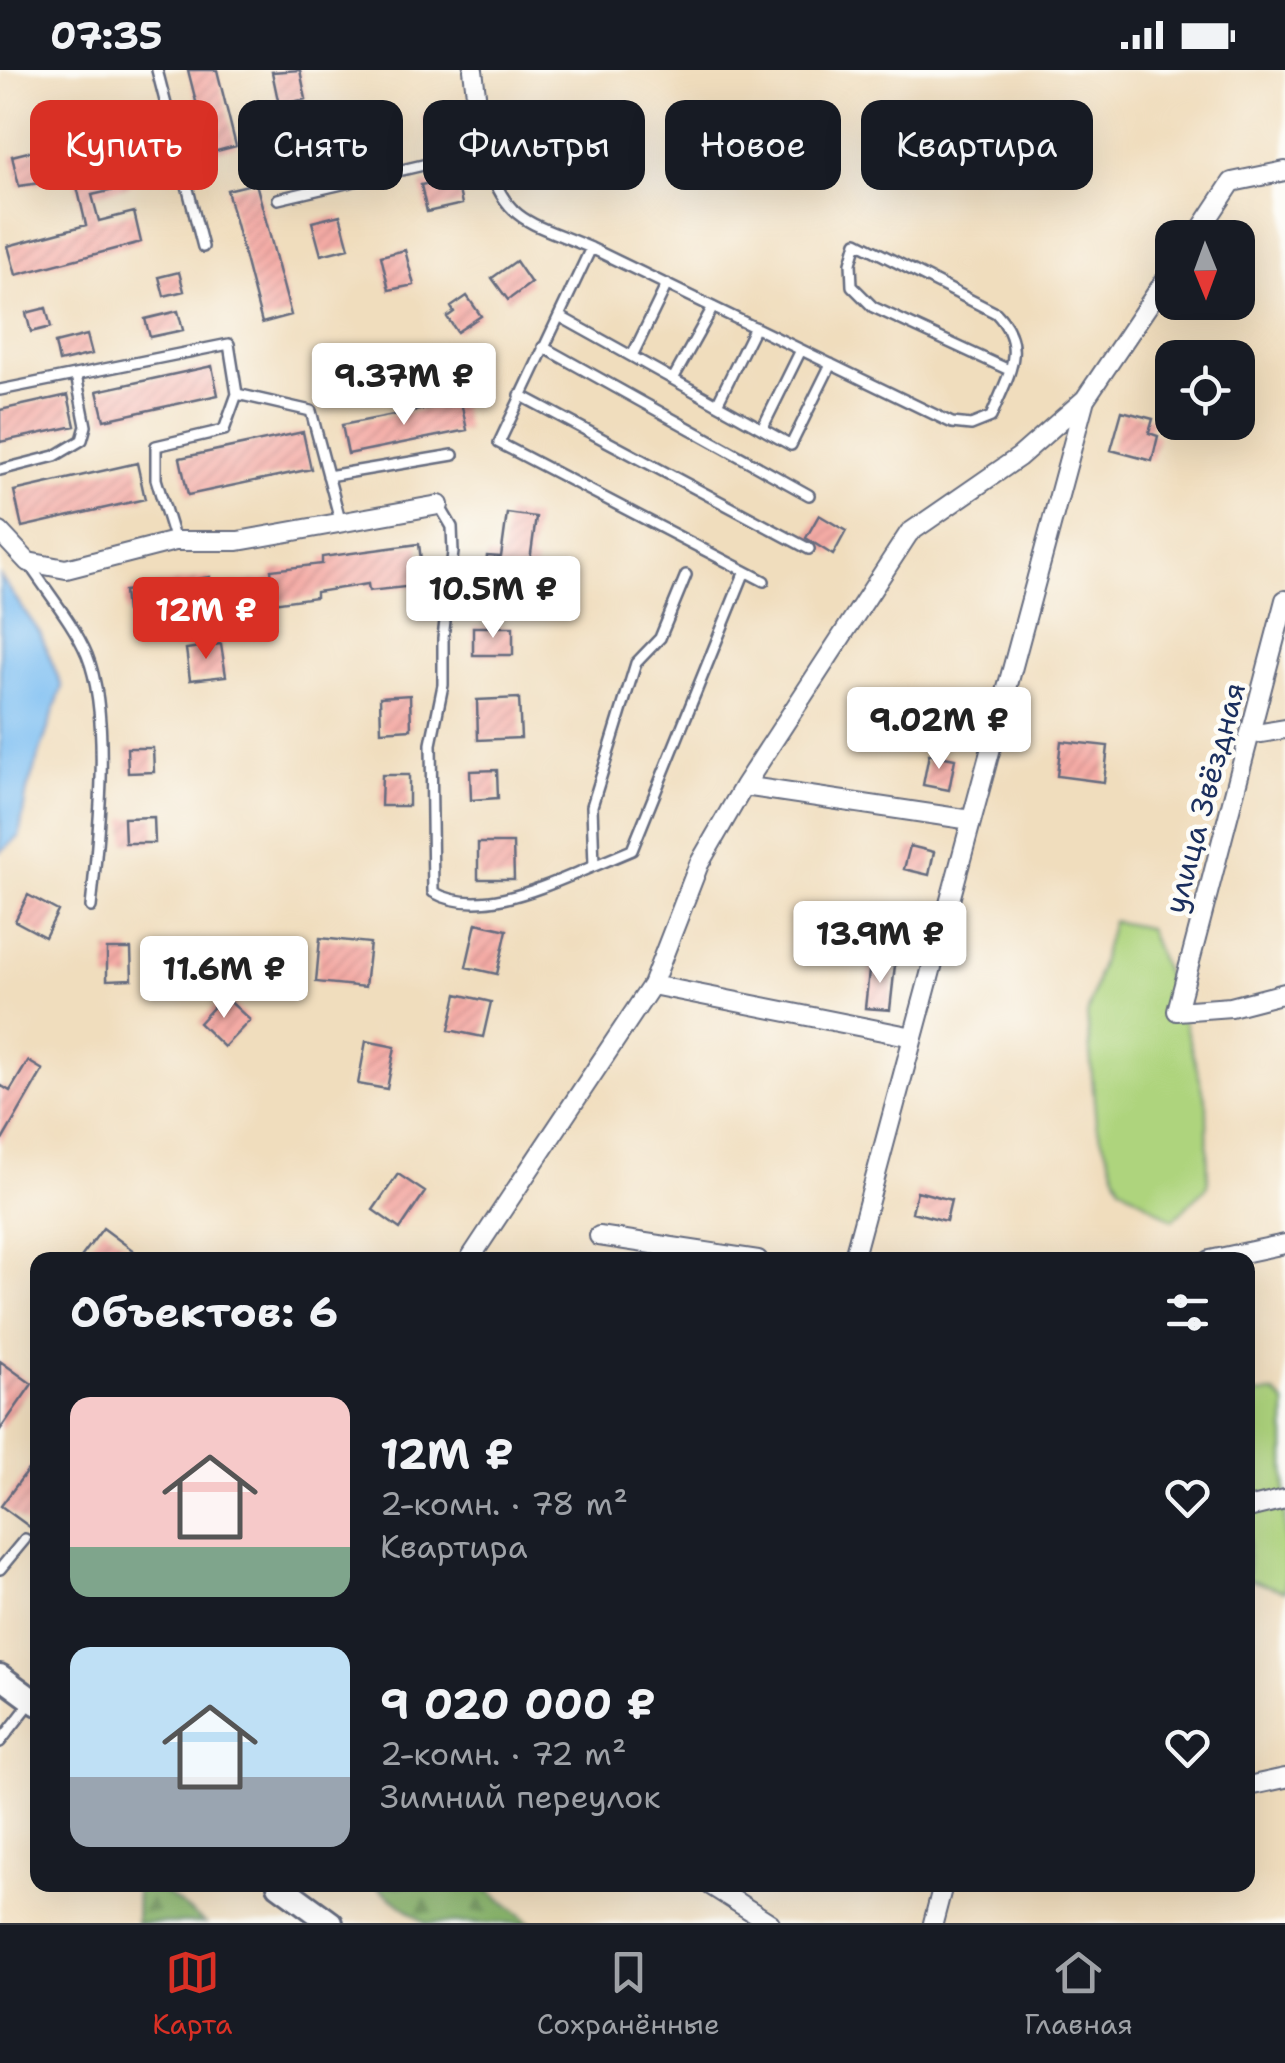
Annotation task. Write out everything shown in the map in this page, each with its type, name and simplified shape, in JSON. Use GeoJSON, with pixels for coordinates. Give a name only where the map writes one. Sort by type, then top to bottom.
{"type":"FeatureCollection","features":[{"type":"Feature","properties":{"kind":"street"},"geometry":{"type":"LineString","coordinates":[[473,70],[477,100]]}},
{"type":"Feature","properties":{"kind":"street"},"geometry":{"type":"LineString","coordinates":[[1206,220],[1232,182],[1285,170]]}},
{"type":"Feature","properties":{"kind":"street"},"geometry":{"type":"LineString","coordinates":[[474,1252],[652,984],[699,864],[744,786],[909,532],[1019,457],[1084,400],[1155,295]]}},
{"type":"Feature","properties":{"kind":"street"},"geometry":{"type":"LineString","coordinates":[[855,1252],[1084,400]]}},
{"type":"Feature","properties":{"kind":"street"},"geometry":{"type":"LineString","coordinates":[[0,532],[28,562],[66,569],[175,541],[238,541],[440,504]]}},
{"type":"Feature","properties":{"kind":"street","name":"улица Звёздная"},"geometry":{"type":"LineString","coordinates":[[1285,600],[1177,1010],[1231,1007],[1285,993]]}},
{"type":"Feature","properties":{"kind":"street"},"geometry":{"type":"LineString","coordinates":[[1250,735],[1285,728]]}},
{"type":"Feature","properties":{"kind":"street"},"geometry":{"type":"LineString","coordinates":[[744,786],[971,820]]}},
{"type":"Feature","properties":{"kind":"street"},"geometry":{"type":"LineString","coordinates":[[652,984],[913,1037]]}},
{"type":"Feature","properties":{"kind":"street"},"geometry":{"type":"LineString","coordinates":[[599,1236],[705,1252]]}},
{"type":"Feature","properties":{"kind":"street"},"geometry":{"type":"LineString","coordinates":[[1248,1252],[1285,1244]]}},
{"type":"Feature","properties":{"kind":"street"},"geometry":{"type":"LineString","coordinates":[[1255,1506],[1285,1500]]}},
{"type":"Feature","properties":{"kind":"street"},"geometry":{"type":"LineString","coordinates":[[0,1676],[30,1698]]}},
{"type":"Feature","properties":{"kind":"street"},"geometry":{"type":"LineString","coordinates":[[1255,1784],[1285,1778]]}},
{"type":"Feature","properties":{"kind":"street"},"geometry":{"type":"LineString","coordinates":[[288,1892],[331,1923]]}},
{"type":"Feature","properties":{"kind":"street"},"geometry":{"type":"LineString","coordinates":[[721,1892],[770,1923]]}},
{"type":"Feature","properties":{"kind":"street"},"geometry":{"type":"LineString","coordinates":[[932,1923],[941,1892]]}},
{"type":"Feature","properties":{"kind":"lane"},"geometry":{"type":"LineString","coordinates":[[157,70],[202,247]]}},
{"type":"Feature","properties":{"kind":"lane"},"geometry":{"type":"LineString","coordinates":[[278,199],[423,165]]}},
{"type":"Feature","properties":{"kind":"lane"},"geometry":{"type":"LineString","coordinates":[[495,190],[519,217],[592,248],[952,423],[970,425],[991,417],[1016,352],[1012,330],[996,313],[857,242],[850,263],[852,286],[872,306],[1009,370]]}},
{"type":"Feature","properties":{"kind":"lane"},"geometry":{"type":"LineString","coordinates":[[592,248],[499,442],[764,581]]}},
{"type":"Feature","properties":{"kind":"lane"},"geometry":{"type":"LineString","coordinates":[[632,356],[666,284]]}},
{"type":"Feature","properties":{"kind":"lane"},"geometry":{"type":"LineString","coordinates":[[673,380],[713,306]]}},
{"type":"Feature","properties":{"kind":"lane"},"geometry":{"type":"LineString","coordinates":[[558,316],[790,445],[830,364]]}},
{"type":"Feature","properties":{"kind":"lane"},"geometry":{"type":"LineString","coordinates":[[716,404],[755,328]]}},
{"type":"Feature","properties":{"kind":"lane"},"geometry":{"type":"LineString","coordinates":[[0,390],[229,344],[236,394],[224,430],[156,446],[156,479],[175,541]]}},
{"type":"Feature","properties":{"kind":"lane"},"geometry":{"type":"LineString","coordinates":[[544,347],[809,495]]}},
{"type":"Feature","properties":{"kind":"lane"},"geometry":{"type":"LineString","coordinates":[[762,428],[801,350]]}},
{"type":"Feature","properties":{"kind":"lane"},"geometry":{"type":"LineString","coordinates":[[0,470],[56,456],[82,440],[86,426],[76,375]]}},
{"type":"Feature","properties":{"kind":"lane"},"geometry":{"type":"LineString","coordinates":[[236,394],[311,411],[340,520]]}},
{"type":"Feature","properties":{"kind":"lane"},"geometry":{"type":"LineString","coordinates":[[520,395],[809,549]]}},
{"type":"Feature","properties":{"kind":"lane"},"geometry":{"type":"LineString","coordinates":[[328,476],[453,455]]}},
{"type":"Feature","properties":{"kind":"lane"},"geometry":{"type":"LineString","coordinates":[[440,504],[452,527],[453,552],[442,685],[431,744],[433,892],[451,902],[470,904],[546,886],[632,850],[745,572]]}},
{"type":"Feature","properties":{"kind":"lane"},"geometry":{"type":"LineString","coordinates":[[28,562],[88,656],[99,757],[99,830],[90,908]]}},
{"type":"Feature","properties":{"kind":"lane"},"geometry":{"type":"LineString","coordinates":[[594,866],[592,806],[636,663],[660,638],[686,575]]}},
{"type":"Feature","properties":{"kind":"lane"},"geometry":{"type":"LineString","coordinates":[[0,1569],[26,1539]]}},
{"type":"Feature","properties":{"kind":"lane"},"geometry":{"type":"LineString","coordinates":[[0,1741],[30,1708]]}},
{"type":"Feature","properties":{"kind":"green space"},"geometry":{"type":"Polygon","coordinates":[[[1112,921],[1148,928],[1182,1015],[1207,1105],[1208,1186],[1173,1220],[1120,1186],[1096,1124],[1087,1016],[1112,921]]]}},
{"type":"Feature","properties":{"kind":"green space"},"geometry":{"type":"Polygon","coordinates":[[[1274,1393],[1285,1403],[1285,1591],[1255,1581],[1255,1394],[1274,1393]]]}},
{"type":"Feature","properties":{"kind":"green space"},"geometry":{"type":"Polygon","coordinates":[[[137,1892],[164,1892],[205,1923],[136,1923],[137,1892]]]}},
{"type":"Feature","properties":{"kind":"green space"},"geometry":{"type":"Polygon","coordinates":[[[384,1892],[491,1892],[531,1923],[425,1923],[384,1892]]]}},
{"type":"Feature","properties":{"kind":"water"},"geometry":{"type":"Polygon","coordinates":[[[0,576],[40,633],[62,687],[27,790],[19,837],[0,852],[0,576]]]}},
{"type":"Feature","properties":{"kind":"building"},"geometry":{"type":"Polygon","coordinates":[[[188,70],[217,70],[236,146],[218,151],[218,100],[196,100],[188,70]]]}},
{"type":"Feature","properties":{"kind":"building"},"geometry":{"type":"Polygon","coordinates":[[[300,70],[306,99],[278,100],[272,72],[300,70]]]}},
{"type":"Feature","properties":{"kind":"building"},"geometry":{"type":"Polygon","coordinates":[[[30,152],[30,184],[19,186],[12,156],[30,152]]]}},
{"type":"Feature","properties":{"kind":"building"},"geometry":{"type":"Polygon","coordinates":[[[421,185],[423,190],[459,190],[462,204],[427,212],[421,185]]]}},
{"type":"Feature","properties":{"kind":"building"},"geometry":{"type":"Polygon","coordinates":[[[78,190],[114,190],[92,195],[99,221],[134,212],[141,242],[16,275],[8,246],[86,225],[78,190]]]}},
{"type":"Feature","properties":{"kind":"building"},"geometry":{"type":"Polygon","coordinates":[[[227,190],[258,190],[291,315],[262,323],[227,190]]]}},
{"type":"Feature","properties":{"kind":"building"},"geometry":{"type":"Polygon","coordinates":[[[340,215],[349,248],[321,255],[312,222],[340,215]]]}},
{"type":"Feature","properties":{"kind":"building"},"geometry":{"type":"Polygon","coordinates":[[[405,250],[414,285],[389,290],[381,256],[405,250]]]}},
{"type":"Feature","properties":{"kind":"building"},"geometry":{"type":"Polygon","coordinates":[[[516,261],[531,283],[508,300],[492,278],[516,261]]]}},
{"type":"Feature","properties":{"kind":"building"},"geometry":{"type":"Polygon","coordinates":[[[179,272],[184,291],[164,296],[159,277],[179,272]]]}},
{"type":"Feature","properties":{"kind":"building"},"geometry":{"type":"Polygon","coordinates":[[[467,296],[481,316],[457,332],[447,317],[454,312],[451,307],[467,296]]]}},
{"type":"Feature","properties":{"kind":"building"},"geometry":{"type":"Polygon","coordinates":[[[46,308],[51,327],[31,332],[26,313],[46,308]]]}},
{"type":"Feature","properties":{"kind":"building"},"geometry":{"type":"Polygon","coordinates":[[[178,311],[183,330],[150,337],[145,319],[178,311]]]}},
{"type":"Feature","properties":{"kind":"building"},"geometry":{"type":"Polygon","coordinates":[[[87,335],[92,354],[59,362],[55,343],[87,335]]]}},
{"type":"Feature","properties":{"kind":"building"},"geometry":{"type":"Polygon","coordinates":[[[212,366],[218,395],[104,420],[97,391],[212,366]]]}},
{"type":"Feature","properties":{"kind":"building"},"geometry":{"type":"Polygon","coordinates":[[[68,395],[75,426],[0,442],[0,410],[68,395]]]}},
{"type":"Feature","properties":{"kind":"building"},"geometry":{"type":"Polygon","coordinates":[[[461,402],[467,430],[348,454],[342,425],[461,402]]]}},
{"type":"Feature","properties":{"kind":"building"},"geometry":{"type":"Polygon","coordinates":[[[1122,411],[1153,419],[1149,433],[1157,440],[1152,461],[1111,450],[1122,411]]]}},
{"type":"Feature","properties":{"kind":"building"},"geometry":{"type":"Polygon","coordinates":[[[303,432],[311,469],[188,495],[180,458],[303,432]]]}},
{"type":"Feature","properties":{"kind":"building"},"geometry":{"type":"Polygon","coordinates":[[[137,463],[145,499],[22,527],[14,491],[137,463]]]}},
{"type":"Feature","properties":{"kind":"building"},"geometry":{"type":"Polygon","coordinates":[[[507,513],[536,517],[530,561],[536,562],[531,604],[482,598],[487,556],[501,557],[507,513]]]}},
{"type":"Feature","properties":{"kind":"building"},"geometry":{"type":"Polygon","coordinates":[[[819,515],[846,531],[833,555],[806,538],[819,515]]]}},
{"type":"Feature","properties":{"kind":"building"},"geometry":{"type":"Polygon","coordinates":[[[419,544],[424,585],[369,591],[368,584],[316,592],[316,597],[258,605],[260,618],[237,621],[234,603],[126,612],[124,591],[210,577],[211,587],[272,578],[271,570],[322,564],[322,557],[419,544]]]}},
{"type":"Feature","properties":{"kind":"building"},"geometry":{"type":"Polygon","coordinates":[[[473,627],[513,627],[513,655],[473,655],[473,627]]]}},
{"type":"Feature","properties":{"kind":"building"},"geometry":{"type":"Polygon","coordinates":[[[221,644],[226,676],[190,680],[186,649],[221,644]]]}},
{"type":"Feature","properties":{"kind":"building"},"geometry":{"type":"Polygon","coordinates":[[[410,695],[411,729],[381,731],[380,697],[410,695]]]}},
{"type":"Feature","properties":{"kind":"building"},"geometry":{"type":"Polygon","coordinates":[[[519,698],[521,738],[478,740],[477,700],[519,698]]]}},
{"type":"Feature","properties":{"kind":"building"},"geometry":{"type":"Polygon","coordinates":[[[1061,741],[1108,746],[1104,782],[1057,776],[1061,741]]]}},
{"type":"Feature","properties":{"kind":"building"},"geometry":{"type":"Polygon","coordinates":[[[127,748],[153,748],[154,772],[128,773],[127,748]]]}},
{"type":"Feature","properties":{"kind":"building"},"geometry":{"type":"Polygon","coordinates":[[[929,754],[955,759],[949,790],[923,785],[929,754]]]}},
{"type":"Feature","properties":{"kind":"building"},"geometry":{"type":"Polygon","coordinates":[[[497,770],[498,798],[471,800],[470,771],[497,770]]]}},
{"type":"Feature","properties":{"kind":"building"},"geometry":{"type":"Polygon","coordinates":[[[382,775],[409,775],[409,806],[381,806],[382,775]]]}},
{"type":"Feature","properties":{"kind":"building"},"geometry":{"type":"Polygon","coordinates":[[[154,817],[155,843],[125,843],[124,818],[154,817]]]}},
{"type":"Feature","properties":{"kind":"building"},"geometry":{"type":"Polygon","coordinates":[[[478,843],[513,843],[514,879],[478,879],[478,843]]]}},
{"type":"Feature","properties":{"kind":"building"},"geometry":{"type":"Polygon","coordinates":[[[910,846],[934,852],[929,875],[904,869],[910,846]]]}},
{"type":"Feature","properties":{"kind":"building"},"geometry":{"type":"Polygon","coordinates":[[[28,895],[58,911],[45,937],[15,921],[28,895]]]}},
{"type":"Feature","properties":{"kind":"building"},"geometry":{"type":"Polygon","coordinates":[[[476,923],[507,930],[497,974],[466,967],[476,923]]]}},
{"type":"Feature","properties":{"kind":"building"},"geometry":{"type":"Polygon","coordinates":[[[320,938],[370,943],[365,987],[316,982],[320,938]]]}},
{"type":"Feature","properties":{"kind":"building"},"geometry":{"type":"Polygon","coordinates":[[[107,949],[131,949],[132,979],[107,980],[107,949]]]}},
{"type":"Feature","properties":{"kind":"building"},"geometry":{"type":"Polygon","coordinates":[[[870,962],[895,965],[890,1010],[865,1008],[870,962]]]}},
{"type":"Feature","properties":{"kind":"building"},"geometry":{"type":"Polygon","coordinates":[[[457,994],[491,1002],[483,1037],[449,1030],[457,994]]]}},
{"type":"Feature","properties":{"kind":"building"},"geometry":{"type":"Polygon","coordinates":[[[224,996],[250,1020],[224,1047],[199,1023],[224,996]]]}},
{"type":"Feature","properties":{"kind":"building"},"geometry":{"type":"Polygon","coordinates":[[[366,1041],[395,1047],[387,1089],[358,1084],[366,1041]]]}},
{"type":"Feature","properties":{"kind":"building"},"geometry":{"type":"Polygon","coordinates":[[[28,1061],[43,1070],[0,1144],[0,1085],[10,1091],[28,1061]]]}},
{"type":"Feature","properties":{"kind":"building"},"geometry":{"type":"Polygon","coordinates":[[[398,1174],[425,1192],[400,1229],[373,1210],[398,1174]]]}},
{"type":"Feature","properties":{"kind":"building"},"geometry":{"type":"Polygon","coordinates":[[[917,1191],[951,1200],[946,1221],[912,1212],[917,1191]]]}},
{"type":"Feature","properties":{"kind":"building"},"geometry":{"type":"Polygon","coordinates":[[[103,1228],[135,1252],[85,1252],[103,1228]]]}},
{"type":"Feature","properties":{"kind":"building"},"geometry":{"type":"Polygon","coordinates":[[[0,1361],[30,1383],[30,1387],[0,1430],[0,1361]]]}},
{"type":"Feature","properties":{"kind":"building"},"geometry":{"type":"Polygon","coordinates":[[[30,1467],[30,1527],[1,1506],[30,1467]]]}}]}
